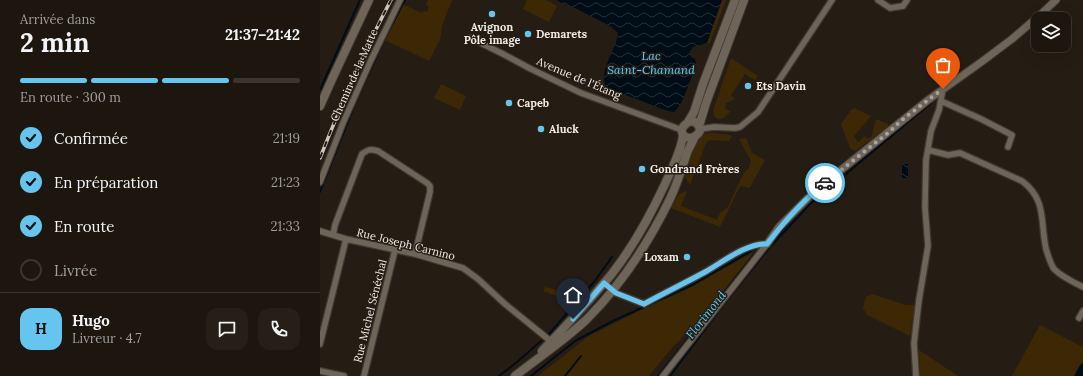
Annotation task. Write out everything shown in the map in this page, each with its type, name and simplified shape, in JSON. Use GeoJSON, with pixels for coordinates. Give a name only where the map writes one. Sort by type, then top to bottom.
{"type":"FeatureCollection","features":[{"type":"Feature","properties":{"kind":"main road"},"geometry":{"type":"LineString","coordinates":[[320,106],[369,0]]}},
{"type":"Feature","properties":{"kind":"main road"},"geometry":{"type":"LineString","coordinates":[[554,343],[614,272],[661,194],[682,142],[684,125],[688,122],[694,112],[735,0]]}},
{"type":"Feature","properties":{"kind":"main road"},"geometry":{"type":"LineString","coordinates":[[515,376],[554,343],[586,320],[612,290],[647,241],[670,198],[695,136],[699,133],[706,103],[744,0]]}},
{"type":"Feature","properties":{"kind":"main road"},"geometry":{"type":"LineString","coordinates":[[688,122],[695,122],[700,127]]}},
{"type":"Feature","properties":{"kind":"main road"},"geometry":{"type":"LineString","coordinates":[[683,133],[688,138],[695,136]]}},
{"type":"Feature","properties":{"kind":"street","name":"Chemin de la Matte"},"geometry":{"type":"LineString","coordinates":[[320,182],[343,123],[400,0]]}},
{"type":"Feature","properties":{"kind":"street"},"geometry":{"type":"LineString","coordinates":[[700,127],[740,127],[758,112],[832,0]]}},
{"type":"Feature","properties":{"kind":"street"},"geometry":{"type":"LineString","coordinates":[[878,0],[890,8],[904,6],[908,0]]}},
{"type":"Feature","properties":{"kind":"street"},"geometry":{"type":"LineString","coordinates":[[663,376],[779,227],[816,190],[928,100],[1012,39],[1055,0]]}},
{"type":"Feature","properties":{"kind":"street","name":"Avenue de l'Étang"},"geometry":{"type":"LineString","coordinates":[[471,38],[581,93],[683,133]]}},
{"type":"Feature","properties":{"kind":"street"},"geometry":{"type":"LineString","coordinates":[[916,376],[914,343],[928,246],[925,207],[926,160],[931,131],[941,102],[943,89]]}},
{"type":"Feature","properties":{"kind":"street"},"geometry":{"type":"LineString","coordinates":[[941,102],[981,119],[1012,135],[1008,147]]}},
{"type":"Feature","properties":{"kind":"street"},"geometry":{"type":"LineString","coordinates":[[333,235],[335,225],[362,154],[368,150],[378,151],[430,186],[430,192],[415,254]]}},
{"type":"Feature","properties":{"kind":"street"},"geometry":{"type":"LineString","coordinates":[[928,150],[948,155],[960,153],[1022,181],[1029,186],[1042,209],[1044,241],[1048,256],[1054,268],[1068,280],[1083,287]]}},
{"type":"Feature","properties":{"kind":"street","name":"Rue Joseph Carnino"},"geometry":{"type":"LineString","coordinates":[[320,232],[415,254],[463,268],[554,343]]}},
{"type":"Feature","properties":{"kind":"street"},"geometry":{"type":"LineString","coordinates":[[320,344],[346,239]]}},
{"type":"Feature","properties":{"kind":"street"},"geometry":{"type":"LineString","coordinates":[[604,283],[621,295],[644,304],[751,246],[767,244]]}},
{"type":"Feature","properties":{"kind":"street","name":"Rue Michel Sénéchal"},"geometry":{"type":"LineString","coordinates":[[364,376],[395,250]]}},
{"type":"Feature","properties":{"kind":"street"},"geometry":{"type":"LineString","coordinates":[[1079,318],[1083,310]]}},
{"type":"Feature","properties":{"kind":"street"},"geometry":{"type":"LineString","coordinates":[[320,370],[344,376]]}},
{"type":"Feature","properties":{"kind":"shaded area"},"geometry":{"type":"Polygon","coordinates":[[[428,0],[452,0],[442,26],[440,40],[429,61],[385,40],[402,4],[422,13],[424,11],[427,12],[429,7],[426,5],[428,0]]]}},
{"type":"Feature","properties":{"kind":"shaded area"},"geometry":{"type":"Polygon","coordinates":[[[527,0],[546,0],[557,6],[549,22],[523,9],[527,0]]]}},
{"type":"Feature","properties":{"kind":"shaded area"},"geometry":{"type":"Polygon","coordinates":[[[722,0],[726,0],[710,43],[707,43],[722,0]]]}},
{"type":"Feature","properties":{"kind":"shaded area"},"geometry":{"type":"Polygon","coordinates":[[[731,58],[758,76],[755,80],[745,74],[731,95],[735,99],[726,103],[725,109],[731,111],[724,118],[717,119],[713,111],[731,58]]]}},
{"type":"Feature","properties":{"kind":"shaded area"},"geometry":{"type":"Polygon","coordinates":[[[441,84],[466,96],[460,110],[434,98],[441,84]]]}},
{"type":"Feature","properties":{"kind":"shaded area"},"geometry":{"type":"Polygon","coordinates":[[[854,108],[871,116],[854,136],[858,142],[865,136],[868,139],[872,136],[876,119],[888,124],[888,127],[855,151],[850,148],[841,124],[854,108]]]}},
{"type":"Feature","properties":{"kind":"shaded area"},"geometry":{"type":"Polygon","coordinates":[[[706,133],[730,135],[732,137],[729,141],[709,140],[706,143],[690,185],[685,176],[695,148],[703,135],[706,133]]]}},
{"type":"Feature","properties":{"kind":"shaded area"},"geometry":{"type":"Polygon","coordinates":[[[746,138],[752,153],[765,160],[749,189],[740,186],[720,227],[671,208],[679,194],[687,191],[681,206],[717,220],[720,213],[728,207],[744,173],[749,168],[751,161],[739,139],[746,138]]]}},
{"type":"Feature","properties":{"kind":"shaded area"},"geometry":{"type":"Polygon","coordinates":[[[752,253],[706,313],[671,349],[649,376],[538,376],[589,336],[694,286],[752,253]]]}},
{"type":"Feature","properties":{"kind":"shaded area"},"geometry":{"type":"Polygon","coordinates":[[[545,287],[569,293],[564,298],[543,292],[545,287]]]}},
{"type":"Feature","properties":{"kind":"shaded area"},"geometry":{"type":"Polygon","coordinates":[[[872,294],[906,305],[915,305],[910,336],[867,315],[863,308],[866,297],[872,294]]]}},
{"type":"Feature","properties":{"kind":"shaded area"},"geometry":{"type":"Polygon","coordinates":[[[1040,325],[1083,347],[1083,363],[1075,376],[1012,376],[1040,325]]]}},
{"type":"Feature","properties":{"kind":"shaded area"},"geometry":{"type":"Polygon","coordinates":[[[919,350],[958,376],[920,376],[919,350]]]}},
{"type":"Feature","properties":{"kind":"water","name":"Lac Saint-Chamand"},"geometry":{"type":"Polygon","coordinates":[[[557,0],[722,0],[707,43],[693,47],[689,53],[691,57],[695,59],[696,64],[681,104],[674,112],[606,87],[604,78],[606,66],[615,45],[618,33],[610,26],[557,0]]]}},
{"type":"Feature","properties":{"kind":"water"},"geometry":{"type":"Polygon","coordinates":[[[902,164],[908,164],[908,178],[902,178],[902,164]]]}},
{"type":"Feature","properties":{"kind":"waterway"},"geometry":{"type":"LineString","coordinates":[[320,90],[360,0]]}},
{"type":"Feature","properties":{"kind":"waterway"},"geometry":{"type":"LineString","coordinates":[[320,192],[357,99],[386,36],[405,0]]}},
{"type":"Feature","properties":{"kind":"waterway"},"geometry":{"type":"LineString","coordinates":[[670,376],[724,304],[770,247],[810,204],[931,103]]}},
{"type":"Feature","properties":{"kind":"waterway"},"geometry":{"type":"LineString","coordinates":[[531,376],[575,341],[613,321],[692,285],[751,251]]}},
{"type":"Feature","properties":{"kind":"waterway","name":"Florimond"},"geometry":{"type":"LineString","coordinates":[[658,376],[754,255]]}},
{"type":"Feature","properties":{"kind":"waterway"},"geometry":{"type":"LineString","coordinates":[[549,334],[594,282],[612,257]]}},
{"type":"Feature","properties":{"kind":"waterway"},"geometry":{"type":"LineString","coordinates":[[499,376],[541,341]]}},
{"type":"Feature","properties":{"kind":"waterway"},"geometry":{"type":"LineString","coordinates":[[565,376],[581,356]]}},
{"type":"Feature","properties":{"kind":"waterway"},"geometry":{"type":"LineString","coordinates":[[1078,376],[1083,367]]}},
{"type":"Feature","properties":{"kind":"railway"},"geometry":{"type":"LineString","coordinates":[[320,158],[353,78],[391,0]]}},
{"type":"Feature","properties":{"kind":"way so far"},"geometry":{"type":"LineString","coordinates":[[825,183],[902,120],[943,89]]}},
{"type":"Feature","properties":{"kind":"place","name":"Avignon Pôle image"},"geometry":{"type":"Point","coordinates":[492,14]}},
{"type":"Feature","properties":{"kind":"place","name":"Demarets"},"geometry":{"type":"Point","coordinates":[528,34]}},
{"type":"Feature","properties":{"kind":"place","name":"Ets Davin"},"geometry":{"type":"Point","coordinates":[748,86]}},
{"type":"Feature","properties":{"kind":"place","name":"Capeb"},"geometry":{"type":"Point","coordinates":[509,103]}},
{"type":"Feature","properties":{"kind":"place","name":"Aluck"},"geometry":{"type":"Point","coordinates":[541,129]}},
{"type":"Feature","properties":{"kind":"place","name":"Gondrand Frères"},"geometry":{"type":"Point","coordinates":[642,169]}},
{"type":"Feature","properties":{"kind":"place","name":"Loxam"},"geometry":{"type":"Point","coordinates":[687,257]}},
{"type":"Feature","properties":{"kind":"route"},"geometry":{"type":"LineString","coordinates":[[573,319],[604,283],[616,293],[644,304],[751,246],[767,244],[779,227],[825,183]]}}]}
